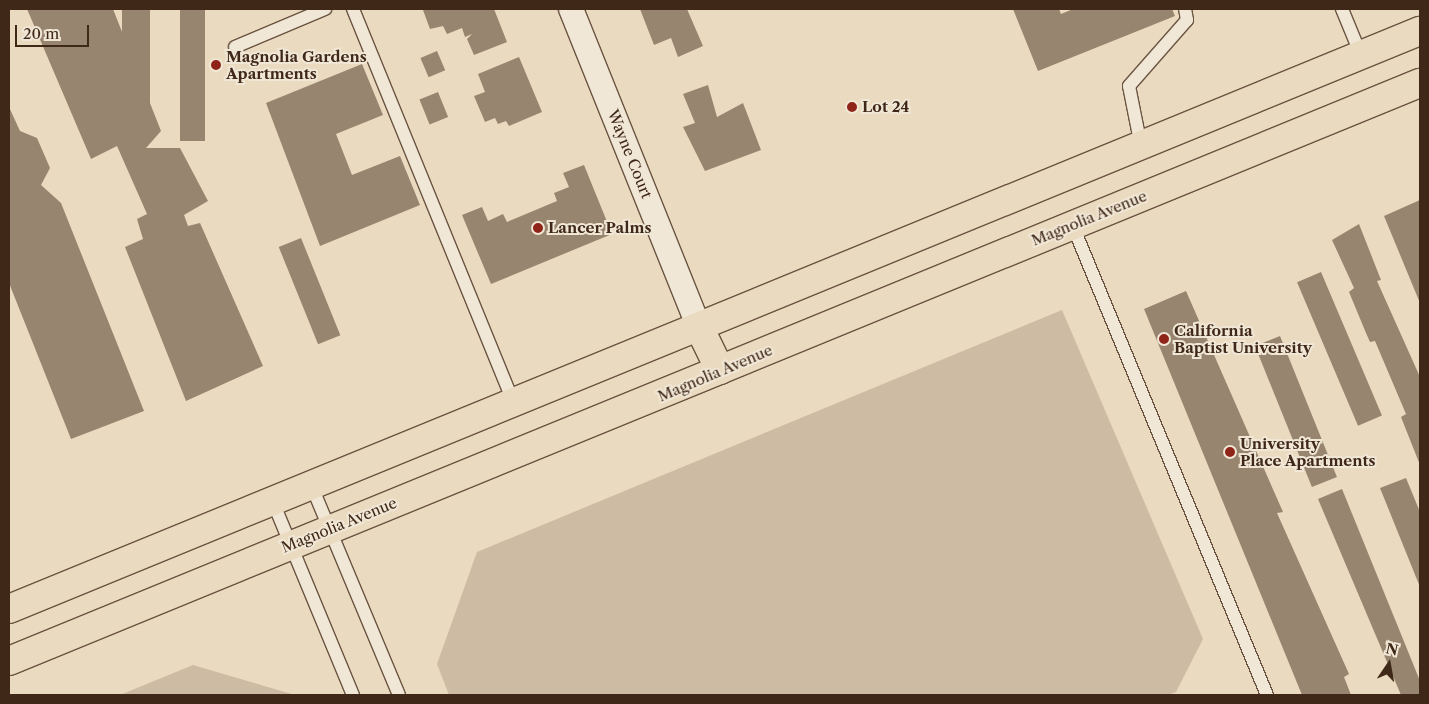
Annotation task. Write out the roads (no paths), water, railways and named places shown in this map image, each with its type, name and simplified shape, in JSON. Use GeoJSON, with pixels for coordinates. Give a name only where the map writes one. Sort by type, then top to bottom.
{"type":"FeatureCollection","features":[{"type":"Feature","properties":{"kind":"main road"},"geometry":{"type":"LineString","coordinates":[[9,609],[312,487],[699,326],[1420,31]]}},
{"type":"Feature","properties":{"kind":"main road","name":"Magnolia Avenue"},"geometry":{"type":"LineString","coordinates":[[9,661],[1420,83]]}},
{"type":"Feature","properties":{"kind":"main road"},"geometry":{"type":"LineString","coordinates":[[699,326],[720,370]]}},
{"type":"Feature","properties":{"kind":"street","name":"Wayne Court"},"geometry":{"type":"LineString","coordinates":[[571,9],[699,326]]}},
{"type":"Feature","properties":{"kind":"lane"},"geometry":{"type":"LineString","coordinates":[[235,47],[325,9]]}},
{"type":"Feature","properties":{"kind":"lane"},"geometry":{"type":"LineString","coordinates":[[353,9],[514,403]]}},
{"type":"Feature","properties":{"kind":"lane"},"geometry":{"type":"LineString","coordinates":[[1141,146],[1129,86],[1187,20],[1185,9]]}},
{"type":"Feature","properties":{"kind":"lane"},"geometry":{"type":"LineString","coordinates":[[1342,9],[1361,56]]}},
{"type":"Feature","properties":{"kind":"lane"},"geometry":{"type":"LineString","coordinates":[[1072,224],[1267,695]]}},
{"type":"Feature","properties":{"kind":"lane"},"geometry":{"type":"LineString","coordinates":[[312,487],[399,695]]}},
{"type":"Feature","properties":{"kind":"lane"},"geometry":{"type":"LineString","coordinates":[[273,502],[353,695]]}},
{"type":"Feature","properties":{"kind":"place","name":"Magnolia Gardens Apartments"},"geometry":{"type":"Point","coordinates":[216,65]}},
{"type":"Feature","properties":{"kind":"place","name":"Lot 24"},"geometry":{"type":"Point","coordinates":[852,107]}},
{"type":"Feature","properties":{"kind":"place","name":"Lancer Palms"},"geometry":{"type":"Point","coordinates":[538,228]}},
{"type":"Feature","properties":{"kind":"place","name":"California Baptist University"},"geometry":{"type":"Point","coordinates":[1164,339]}},
{"type":"Feature","properties":{"kind":"place","name":"University Place Apartments"},"geometry":{"type":"Point","coordinates":[1230,452]}}]}
